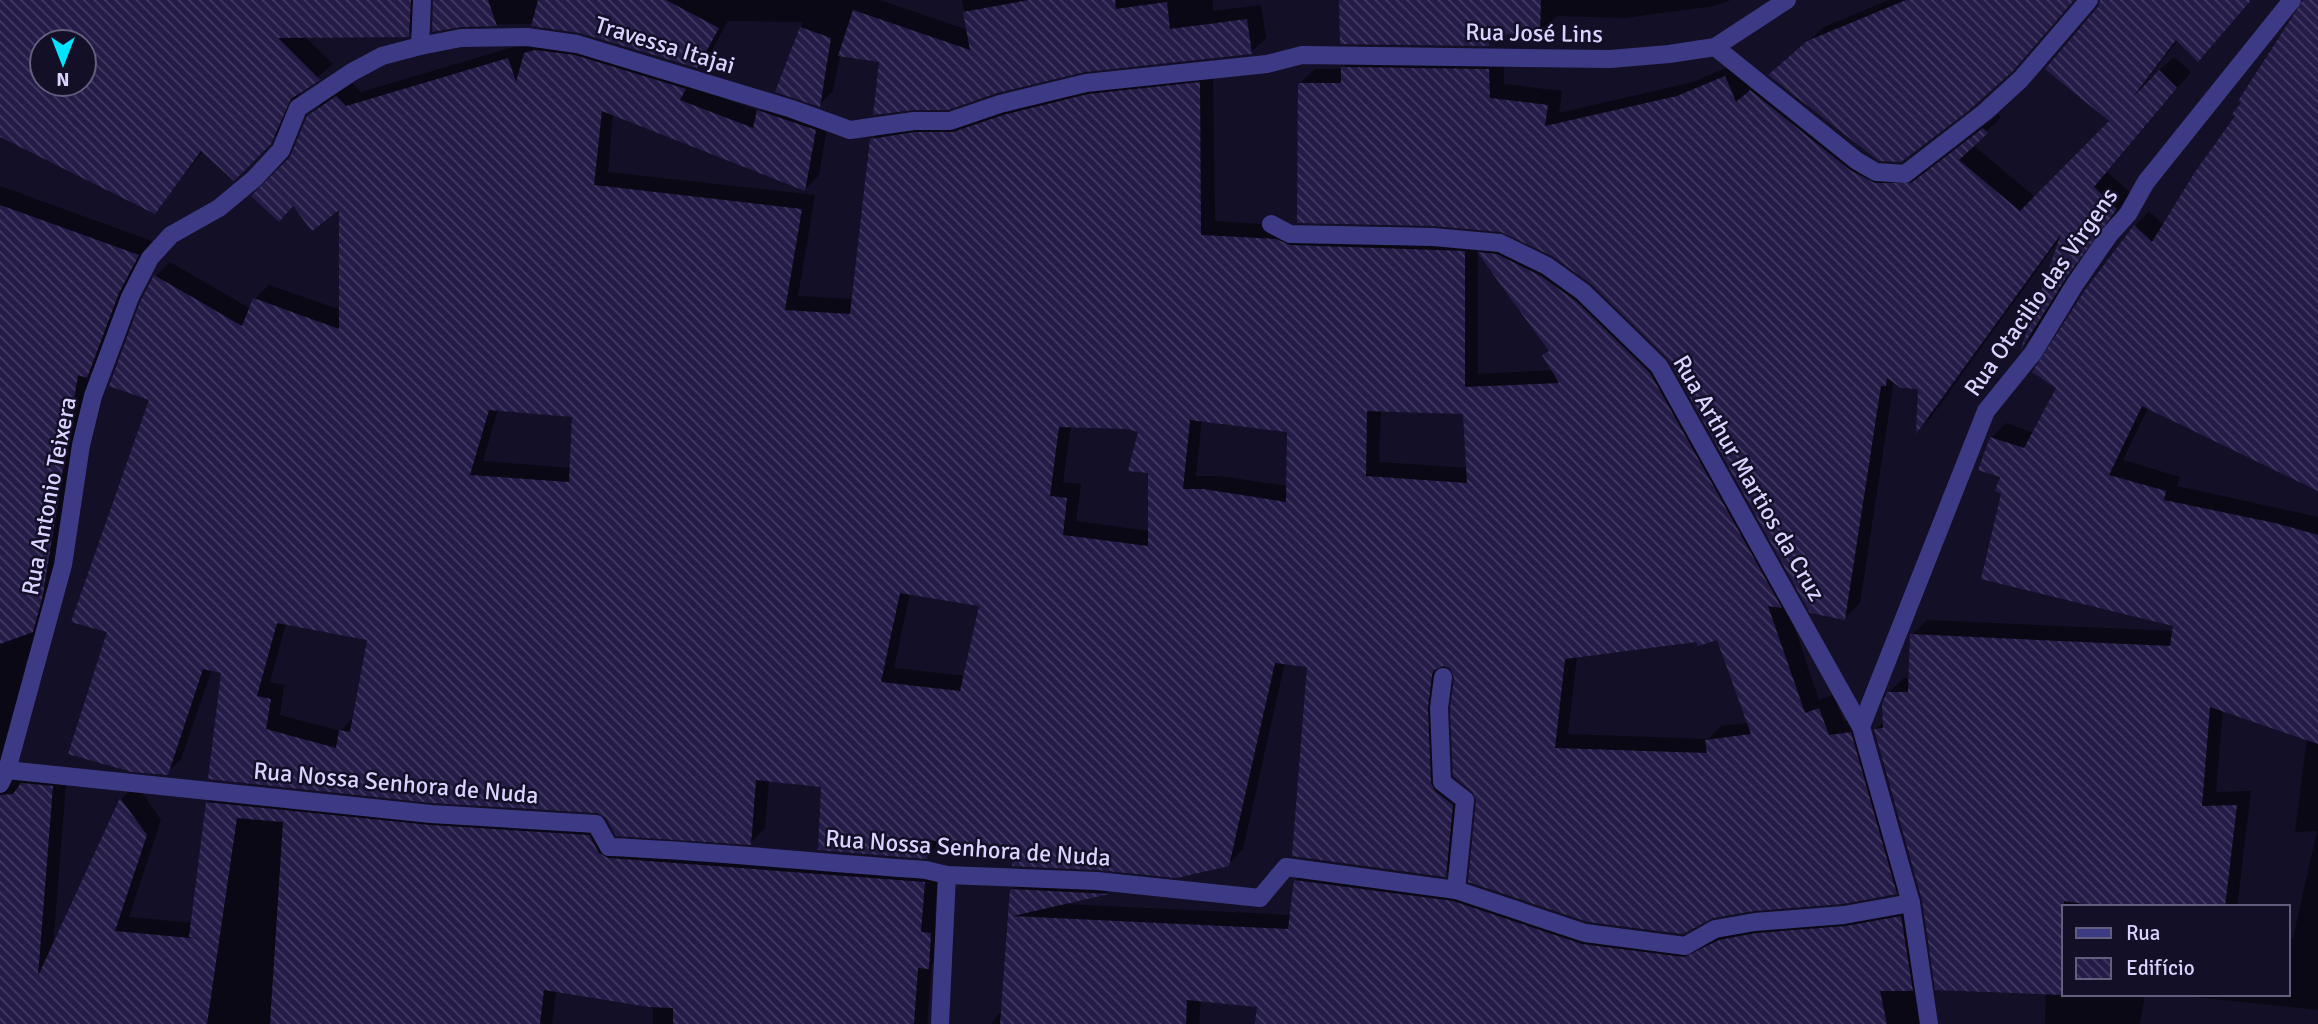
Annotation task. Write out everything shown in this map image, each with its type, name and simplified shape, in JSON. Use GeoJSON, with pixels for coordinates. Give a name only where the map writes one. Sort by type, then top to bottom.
{"type":"FeatureCollection","features":[{"type":"Feature","properties":{"kind":"street"},"geometry":{"type":"LineString","coordinates":[[420,46],[422,0]]}},
{"type":"Feature","properties":{"kind":"street","name":"Rua José Lins"},"geometry":{"type":"LineString","coordinates":[[1266,64],[1302,55],[1610,59],[1715,47],[1787,0]]}},
{"type":"Feature","properties":{"kind":"street"},"geometry":{"type":"LineString","coordinates":[[1715,47],[1857,161],[1876,172],[1905,174],[1985,112],[2021,79],[2089,0]]}},
{"type":"Feature","properties":{"kind":"street","name":"Rua Otacilio das Virgens"},"geometry":{"type":"LineString","coordinates":[[1861,727],[1986,411],[2033,353],[2075,284],[2109,235],[2128,214],[2146,182],[2292,0]]}},
{"type":"Feature","properties":{"kind":"street","name":"Travessa Itajai"},"geometry":{"type":"LineString","coordinates":[[176,234],[219,208],[254,180],[281,150],[298,108],[382,56],[461,38],[527,37],[577,44],[792,109],[850,130],[914,121],[950,121],[1000,104],[1119,79],[1266,64]]}},
{"type":"Feature","properties":{"kind":"street","name":"Rua Arthur Martios da Cruz"},"geometry":{"type":"LineString","coordinates":[[1271,224],[1290,234],[1433,237],[1500,243],[1547,266],[1583,292],[1659,366],[1861,727],[1911,903],[1929,1024]]}},
{"type":"Feature","properties":{"kind":"street","name":"Rua Antonio Teixera"},"geometry":{"type":"LineString","coordinates":[[4,777],[63,565],[81,445],[93,396],[135,287],[150,258],[171,235],[176,234]]}},
{"type":"Feature","properties":{"kind":"street"},"geometry":{"type":"LineString","coordinates":[[1443,677],[1439,708],[1442,782],[1465,800],[1456,890]]}},
{"type":"Feature","properties":{"kind":"street","name":"Rua Nossa Senhora de Nuda"},"geometry":{"type":"LineString","coordinates":[[4,777],[431,814],[596,824],[609,847],[675,849],[757,859],[926,870],[947,875],[1097,881],[1260,898],[1286,867],[1456,890],[1585,933],[1685,946],[1715,929],[1755,922],[1844,915],[1911,903]]}},
{"type":"Feature","properties":{"kind":"street"},"geometry":{"type":"LineString","coordinates":[[940,1024],[947,875]]}},
{"type":"Feature","properties":{"kind":"building"},"geometry":{"type":"Polygon","coordinates":[[[0,0],[411,0],[409,37],[278,38],[320,80],[291,99],[271,144],[234,181],[201,151],[155,214],[0,137],[0,0]]]}},
{"type":"Feature","properties":{"kind":"building"},"geometry":{"type":"Polygon","coordinates":[[[433,0],[488,0],[497,26],[461,27],[432,32],[433,0]]]}},
{"type":"Feature","properties":{"kind":"building"},"geometry":{"type":"Polygon","coordinates":[[[538,0],[666,0],[719,28],[697,68],[580,33],[531,26],[538,0]]]}},
{"type":"Feature","properties":{"kind":"building"},"geometry":{"type":"Polygon","coordinates":[[[1029,0],[1115,0],[1116,9],[1167,2],[1170,29],[1247,19],[1252,54],[1085,72],[997,93],[948,110],[913,110],[873,115],[879,62],[838,56],[853,10],[970,50],[963,12],[1029,0]]]}},
{"type":"Feature","properties":{"kind":"building"},"geometry":{"type":"Polygon","coordinates":[[[1339,0],[1541,0],[1540,35],[1489,34],[1489,46],[1340,44],[1339,0]]]}},
{"type":"Feature","properties":{"kind":"building"},"geometry":{"type":"Polygon","coordinates":[[[1906,0],[2074,0],[2013,71],[1967,112],[1901,162],[1879,161],[1768,75],[1807,41],[1906,0]]]}},
{"type":"Feature","properties":{"kind":"building"},"geometry":{"type":"Polygon","coordinates":[[[2100,0],[2251,0],[2198,62],[2176,40],[2133,97],[2159,70],[2177,88],[2094,187],[2117,209],[2066,278],[2020,351],[2061,234],[1916,434],[1918,389],[1901,388],[1887,378],[1886,386],[1881,386],[1845,620],[1810,613],[1669,360],[1590,283],[1552,256],[1501,232],[1433,226],[1297,223],[1298,83],[1341,83],[1341,67],[1489,69],[1490,98],[1548,105],[1545,126],[1677,96],[1725,76],[1736,102],[1750,90],[1850,170],[1875,183],[1911,183],[1983,128],[1988,133],[1959,160],[2020,211],[2109,121],[2045,69],[2098,7],[2100,0]]]}},
{"type":"Feature","properties":{"kind":"building"},"geometry":{"type":"Polygon","coordinates":[[[2303,0],[2318,0],[2318,491],[2142,406],[2109,475],[2166,491],[2164,500],[2275,523],[2318,535],[2318,744],[2210,707],[2202,806],[2237,805],[2225,905],[2091,905],[2064,901],[2062,995],[1935,990],[1922,900],[1874,729],[1883,728],[1882,704],[1887,692],[1908,692],[1910,634],[2170,646],[2173,626],[1981,579],[2001,494],[1995,491],[2000,477],[1978,470],[1990,437],[2024,448],[2056,388],[2032,372],[2085,290],[2134,225],[2152,242],[2195,172],[2235,116],[2232,114],[2241,103],[2238,101],[2303,0]]]}},
{"type":"Feature","properties":{"kind":"building"},"geometry":{"type":"Polygon","coordinates":[[[800,27],[831,38],[820,107],[775,92],[800,27]]]}},
{"type":"Feature","properties":{"kind":"building"},"geometry":{"type":"Polygon","coordinates":[[[535,50],[575,55],[686,89],[680,100],[753,128],[757,110],[816,130],[805,191],[602,111],[594,185],[802,209],[785,310],[850,314],[870,139],[915,132],[953,132],[1003,115],[1088,94],[1200,82],[1201,235],[1276,239],[1290,245],[1465,251],[1465,387],[1559,383],[1542,355],[1549,351],[1477,252],[1497,254],[1541,276],[1576,301],[1650,373],[1782,608],[1768,606],[1805,713],[1819,708],[1829,735],[1851,732],[1897,894],[1843,904],[1754,911],[1713,918],[1683,934],[1588,922],[1468,882],[1476,800],[1472,792],[1453,776],[1450,709],[1454,678],[1450,668],[1444,666],[1434,670],[1432,675],[1428,708],[1431,783],[1435,791],[1453,805],[1446,877],[1292,856],[1307,667],[1275,663],[1229,866],[1177,878],[1097,870],[1012,866],[1013,851],[929,840],[927,859],[818,850],[821,787],[756,780],[751,845],[616,836],[606,818],[597,813],[432,803],[208,779],[221,673],[203,669],[168,775],[132,772],[68,754],[107,632],[71,622],[149,400],[109,386],[140,302],[154,275],[242,326],[253,298],[339,329],[339,210],[312,231],[293,206],[279,222],[251,196],[290,157],[307,116],[336,96],[346,106],[508,58],[516,82],[524,53],[535,50]],[[489,410],[470,475],[569,482],[572,417],[489,410]],[[1367,411],[1366,476],[1467,483],[1463,414],[1367,411]],[[1190,420],[1183,489],[1203,489],[1286,502],[1287,432],[1190,420]],[[1059,427],[1050,496],[1067,498],[1063,535],[1148,546],[1148,473],[1128,471],[1138,432],[1128,429],[1059,427]],[[900,593],[881,682],[960,691],[979,606],[900,593]],[[277,623],[257,696],[271,699],[266,729],[336,748],[339,730],[350,732],[367,640],[277,623]],[[1717,640],[1698,646],[1696,642],[1565,659],[1555,748],[1707,753],[1705,740],[1751,734],[1717,640]]]}},
{"type":"Feature","properties":{"kind":"building"},"geometry":{"type":"Polygon","coordinates":[[[0,205],[139,255],[119,293],[87,378],[78,375],[43,595],[33,632],[0,644],[0,205]]]}},
{"type":"Feature","properties":{"kind":"building"},"geometry":{"type":"Polygon","coordinates":[[[21,783],[53,786],[38,976],[120,798],[147,835],[115,931],[201,939],[189,937],[206,802],[430,825],[589,835],[599,853],[608,858],[925,882],[921,932],[931,933],[929,969],[918,968],[914,1024],[673,1024],[673,1008],[649,1007],[544,990],[540,1024],[270,1024],[283,822],[237,818],[207,1024],[0,1024],[0,795],[13,794],[21,783]]]}},
{"type":"Feature","properties":{"kind":"building"},"geometry":{"type":"Polygon","coordinates":[[[1294,880],[1453,901],[1582,944],[1684,957],[1719,940],[1756,933],[1846,926],[1901,916],[1913,991],[1880,991],[1887,1024],[1255,1024],[1257,1007],[1187,1000],[1186,1024],[1000,1024],[1010,889],[1109,894],[1013,916],[1288,929],[1294,880]]]}}]}
